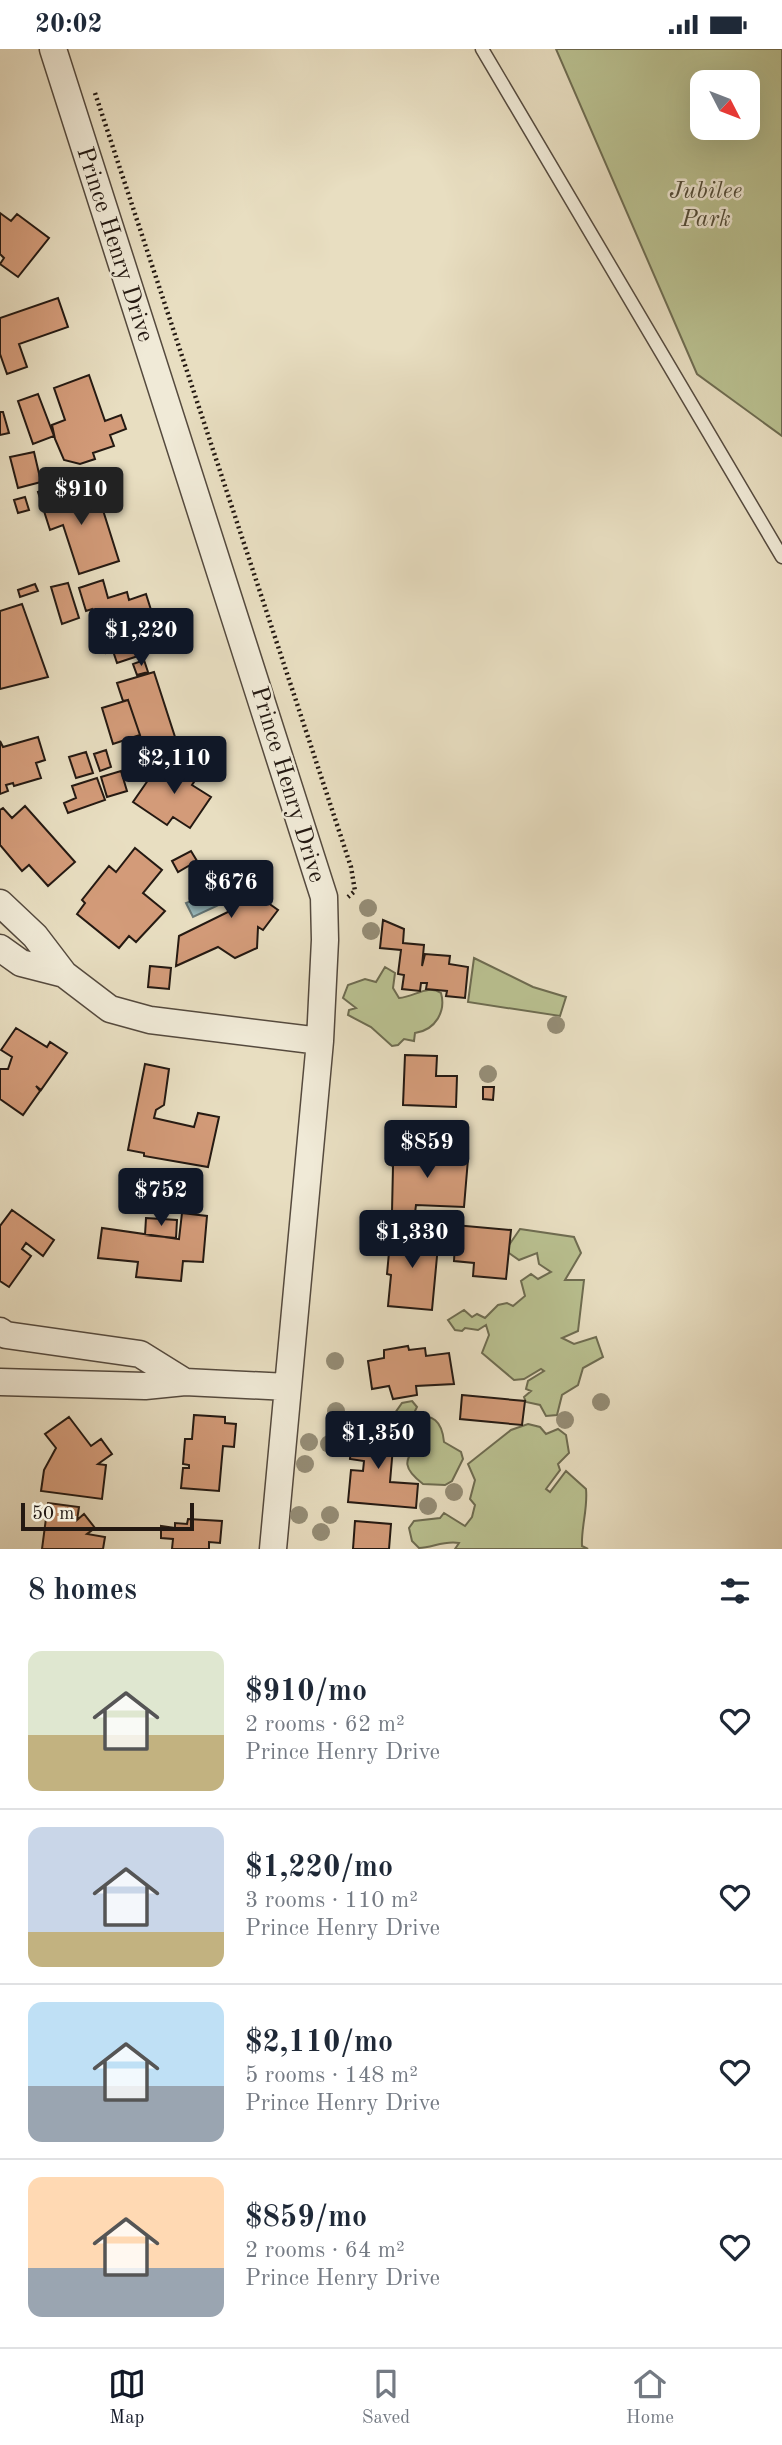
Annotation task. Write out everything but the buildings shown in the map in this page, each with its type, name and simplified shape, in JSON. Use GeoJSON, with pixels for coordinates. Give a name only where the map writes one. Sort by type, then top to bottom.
{"type":"FeatureCollection","features":[{"type":"Feature","properties":{"kind":"street","name":"Prince Henry Drive"},"geometry":{"type":"LineString","coordinates":[[53,49],[324,897],[320,1041],[273,1549]]}},
{"type":"Feature","properties":{"kind":"street"},"geometry":{"type":"LineString","coordinates":[[0,903],[35,936],[64,974],[110,1009],[150,1020],[320,1041]]}},
{"type":"Feature","properties":{"kind":"street"},"geometry":{"type":"LineString","coordinates":[[0,948],[21,963],[64,974]]}},
{"type":"Feature","properties":{"kind":"street"},"geometry":{"type":"LineString","coordinates":[[0,1331],[6,1335],[140,1354],[186,1382]]}},
{"type":"Feature","properties":{"kind":"street"},"geometry":{"type":"LineString","coordinates":[[0,1383],[145,1386],[186,1382],[288,1387]]}},
{"type":"Feature","properties":{"kind":"lane"},"geometry":{"type":"LineString","coordinates":[[482,49],[782,557]]}},
{"type":"Feature","properties":{"kind":"path"},"geometry":{"type":"LineString","coordinates":[[93,88],[351,867],[355,891],[324,917]]}},
{"type":"Feature","properties":{"kind":"green space","name":"Jubilee Park"},"geometry":{"type":"Polygon","coordinates":[[[556,49],[782,49],[782,436],[697,374],[556,49]]]}},
{"type":"Feature","properties":{"kind":"green space"},"geometry":{"type":"Polygon","coordinates":[[[474,958],[533,987],[566,997],[560,1016],[468,1002],[474,958]]]}},
{"type":"Feature","properties":{"kind":"green space"},"geometry":{"type":"Polygon","coordinates":[[[385,967],[395,973],[393,988],[399,998],[426,990],[441,993],[442,1006],[438,1019],[429,1028],[415,1033],[414,1041],[404,1039],[398,1045],[392,1046],[371,1027],[348,1015],[349,1010],[356,1008],[343,998],[348,985],[365,979],[376,982],[385,967]]]}},
{"type":"Feature","properties":{"kind":"green space"},"geometry":{"type":"Polygon","coordinates":[[[520,1229],[574,1237],[581,1253],[565,1280],[584,1280],[578,1331],[562,1338],[574,1344],[596,1337],[603,1357],[583,1368],[578,1385],[562,1395],[557,1415],[546,1416],[540,1405],[526,1402],[524,1397],[531,1391],[526,1389],[528,1381],[544,1371],[541,1369],[524,1379],[514,1380],[482,1353],[489,1335],[486,1325],[478,1330],[465,1328],[462,1331],[455,1330],[448,1320],[464,1310],[472,1317],[477,1314],[485,1318],[498,1305],[507,1303],[513,1306],[525,1296],[521,1281],[531,1274],[538,1279],[551,1272],[539,1264],[537,1253],[519,1260],[509,1253],[509,1245],[520,1229]]]}},
{"type":"Feature","properties":{"kind":"green space"},"geometry":{"type":"Polygon","coordinates":[[[412,1401],[417,1407],[413,1415],[435,1420],[439,1424],[444,1442],[461,1452],[463,1459],[452,1481],[445,1485],[423,1484],[409,1470],[408,1459],[421,1433],[417,1424],[403,1423],[395,1413],[402,1403],[412,1401]]]}},
{"type":"Feature","properties":{"kind":"green space"},"geometry":{"type":"Polygon","coordinates":[[[528,1424],[540,1427],[546,1434],[558,1429],[566,1435],[569,1453],[558,1464],[560,1470],[546,1489],[550,1492],[566,1471],[586,1489],[582,1546],[588,1549],[455,1549],[459,1543],[454,1542],[419,1548],[412,1541],[409,1528],[414,1521],[440,1518],[444,1513],[465,1526],[472,1517],[475,1505],[470,1499],[475,1480],[468,1464],[511,1430],[528,1424]]]}},
{"type":"Feature","properties":{"kind":"water"},"geometry":{"type":"Polygon","coordinates":[[[213,887],[218,888],[225,902],[193,917],[186,903],[205,896],[213,887]]]}}]}
